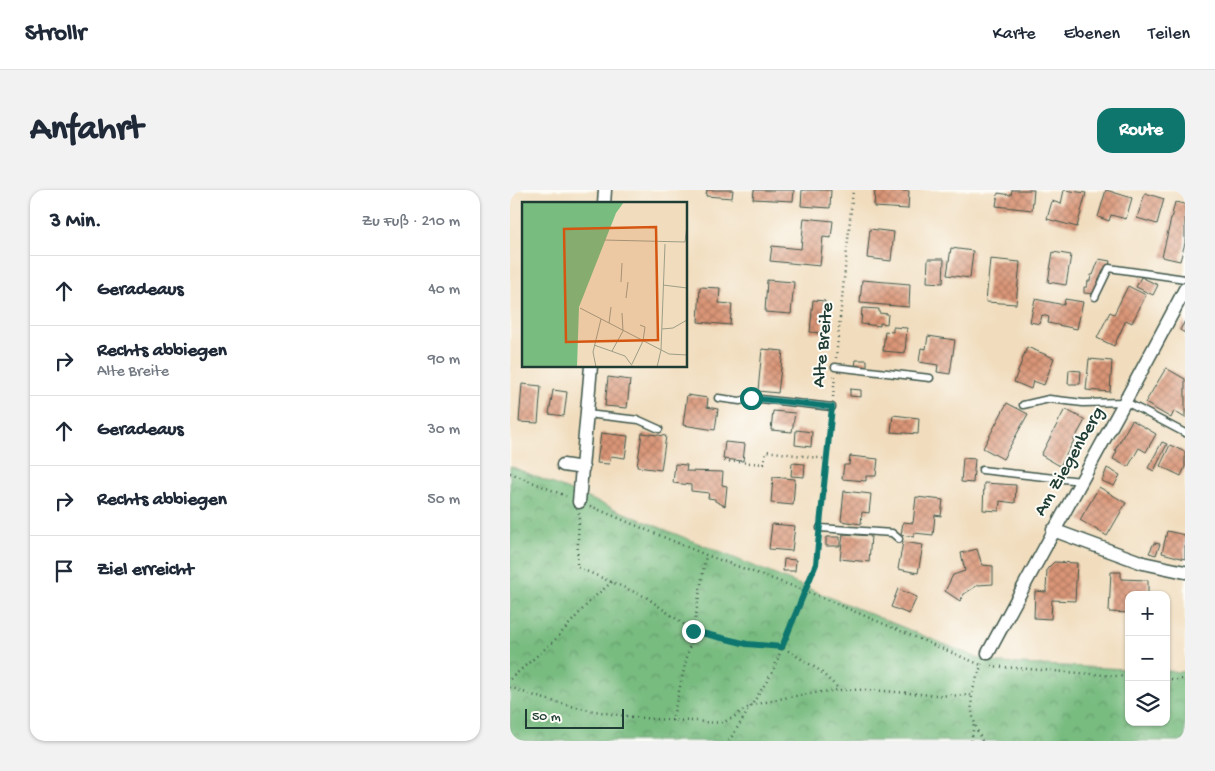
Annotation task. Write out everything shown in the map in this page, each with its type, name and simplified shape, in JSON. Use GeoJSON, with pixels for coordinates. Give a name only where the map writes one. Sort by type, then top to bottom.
{"type":"FeatureCollection","features":[{"type":"Feature","properties":{"kind":"street","name":"Am Ziegenberg"},"geometry":{"type":"LineString","coordinates":[[985,659],[1185,290]]}},
{"type":"Feature","properties":{"kind":"street"},"geometry":{"type":"LineString","coordinates":[[579,502],[591,368]]}},
{"type":"Feature","properties":{"kind":"street"},"geometry":{"type":"LineString","coordinates":[[563,465],[583,468]]}},
{"type":"Feature","properties":{"kind":"street"},"geometry":{"type":"LineString","coordinates":[[1054,530],[1143,563],[1185,572]]}},
{"type":"Feature","properties":{"kind":"lane"},"geometry":{"type":"LineString","coordinates":[[1095,297],[1109,268],[1185,279]]}},
{"type":"Feature","properties":{"kind":"lane"},"geometry":{"type":"LineString","coordinates":[[835,367],[930,378]]}},
{"type":"Feature","properties":{"kind":"lane"},"geometry":{"type":"LineString","coordinates":[[718,398],[740,402],[751,398],[832,407]]}},
{"type":"Feature","properties":{"kind":"lane"},"geometry":{"type":"LineString","coordinates":[[1023,405],[1049,399],[1083,403],[1126,402],[1185,433]]}},
{"type":"Feature","properties":{"kind":"lane"},"geometry":{"type":"LineString","coordinates":[[587,414],[639,420],[659,429]]}},
{"type":"Feature","properties":{"kind":"lane"},"geometry":{"type":"LineString","coordinates":[[982,470],[1081,481]]}},
{"type":"Feature","properties":{"kind":"lane"},"geometry":{"type":"LineString","coordinates":[[820,528],[892,533],[899,539]]}},
{"type":"Feature","properties":{"kind":"path","name":"Alte Breite"},"geometry":{"type":"LineString","coordinates":[[729,741],[772,673],[816,564],[853,190]]}},
{"type":"Feature","properties":{"kind":"path"},"geometry":{"type":"LineString","coordinates":[[724,461],[764,464],[766,451],[826,459]]}},
{"type":"Feature","properties":{"kind":"path"},"geometry":{"type":"LineString","coordinates":[[510,473],[706,556],[806,590],[985,659],[1125,676]]}},
{"type":"Feature","properties":{"kind":"path"},"geometry":{"type":"LineString","coordinates":[[579,502],[577,567],[646,597],[693,631],[747,644],[782,647],[819,670],[840,690]]}},
{"type":"Feature","properties":{"kind":"path"},"geometry":{"type":"LineString","coordinates":[[672,721],[693,631],[706,556]]}},
{"type":"Feature","properties":{"kind":"path"},"geometry":{"type":"LineString","coordinates":[[510,680],[552,642],[592,598],[612,582]]}},
{"type":"Feature","properties":{"kind":"path"},"geometry":{"type":"LineString","coordinates":[[971,741],[974,724],[971,695],[985,659]]}},
{"type":"Feature","properties":{"kind":"path"},"geometry":{"type":"LineString","coordinates":[[1170,678],[1185,679]]}},
{"type":"Feature","properties":{"kind":"path"},"geometry":{"type":"LineString","coordinates":[[510,686],[538,698],[575,708],[634,718],[672,721],[725,722],[749,707],[840,690],[883,689],[945,696],[971,695]]}},
{"type":"Feature","properties":{"kind":"path"},"geometry":{"type":"LineString","coordinates":[[974,724],[982,741]]}},
{"type":"Feature","properties":{"kind":"green space"},"geometry":{"type":"Polygon","coordinates":[[[510,466],[978,658],[999,663],[1125,669],[1125,726],[1170,726],[1170,671],[1185,672],[1185,741],[510,741],[510,466]]]}},
{"type":"Feature","properties":{"kind":"building"},"geometry":{"type":"Polygon","coordinates":[[[707,190],[733,190],[732,198],[706,196],[707,190]]]}},
{"type":"Feature","properties":{"kind":"building"},"geometry":{"type":"Polygon","coordinates":[[[754,190],[794,190],[793,201],[753,199],[754,190]]]}},
{"type":"Feature","properties":{"kind":"building"},"geometry":{"type":"Polygon","coordinates":[[[802,190],[831,190],[830,208],[801,206],[802,190]]]}},
{"type":"Feature","properties":{"kind":"building"},"geometry":{"type":"Polygon","coordinates":[[[875,190],[909,191],[908,209],[874,207],[875,190]]]}},
{"type":"Feature","properties":{"kind":"building"},"geometry":{"type":"Polygon","coordinates":[[[1012,190],[1034,190],[1032,210],[996,206],[998,193],[1011,195],[1012,190]]]}},
{"type":"Feature","properties":{"kind":"building"},"geometry":{"type":"Polygon","coordinates":[[[1064,190],[1086,193],[1077,227],[1047,219],[1052,201],[1061,204],[1064,190]]]}},
{"type":"Feature","properties":{"kind":"building"},"geometry":{"type":"Polygon","coordinates":[[[1106,190],[1132,198],[1126,219],[1111,215],[1109,221],[1098,217],[1106,190]]]}},
{"type":"Feature","properties":{"kind":"building"},"geometry":{"type":"Polygon","coordinates":[[[1145,193],[1164,199],[1157,224],[1137,218],[1145,193]]]}},
{"type":"Feature","properties":{"kind":"building"},"geometry":{"type":"Polygon","coordinates":[[[1175,202],[1185,204],[1185,243],[1180,261],[1162,257],[1175,202]]]}},
{"type":"Feature","properties":{"kind":"building"},"geometry":{"type":"Polygon","coordinates":[[[804,218],[833,221],[831,238],[823,237],[820,266],[770,261],[772,246],[801,249],[804,218]]]}},
{"type":"Feature","properties":{"kind":"building"},"geometry":{"type":"Polygon","coordinates":[[[870,229],[894,232],[891,261],[867,258],[870,229]]]}},
{"type":"Feature","properties":{"kind":"building"},"geometry":{"type":"Polygon","coordinates":[[[951,248],[973,251],[970,278],[947,275],[951,248]]]}},
{"type":"Feature","properties":{"kind":"building"},"geometry":{"type":"Polygon","coordinates":[[[1053,252],[1071,255],[1066,285],[1048,282],[1053,252]]]}},
{"type":"Feature","properties":{"kind":"building"},"geometry":{"type":"Polygon","coordinates":[[[928,259],[944,259],[943,283],[927,282],[928,259]]]}},
{"type":"Feature","properties":{"kind":"building"},"geometry":{"type":"Polygon","coordinates":[[[990,259],[1020,262],[1016,304],[986,302],[990,259]]]}},
{"type":"Feature","properties":{"kind":"building"},"geometry":{"type":"Polygon","coordinates":[[[1099,259],[1110,261],[1109,266],[1107,265],[1104,276],[1101,276],[1098,288],[1095,288],[1095,294],[1084,293],[1084,287],[1087,287],[1099,259]]]}},
{"type":"Feature","properties":{"kind":"building"},"geometry":{"type":"Polygon","coordinates":[[[1141,277],[1158,285],[1153,295],[1136,287],[1141,277]]]}},
{"type":"Feature","properties":{"kind":"building"},"geometry":{"type":"Polygon","coordinates":[[[767,280],[794,282],[791,314],[765,312],[767,280]]]}},
{"type":"Feature","properties":{"kind":"building"},"geometry":{"type":"Polygon","coordinates":[[[862,280],[910,284],[909,307],[860,303],[862,280]]]}},
{"type":"Feature","properties":{"kind":"building"},"geometry":{"type":"Polygon","coordinates":[[[1128,286],[1146,295],[1132,323],[1126,320],[1114,346],[1097,338],[1110,312],[1114,314],[1128,286]]]}},
{"type":"Feature","properties":{"kind":"building"},"geometry":{"type":"Polygon","coordinates":[[[700,287],[720,288],[719,303],[732,304],[730,325],[698,322],[700,287]]]}},
{"type":"Feature","properties":{"kind":"building"},"geometry":{"type":"Polygon","coordinates":[[[1035,299],[1064,305],[1065,299],[1083,302],[1077,329],[1048,323],[1049,317],[1042,315],[1040,324],[1030,322],[1035,299]]]}},
{"type":"Feature","properties":{"kind":"building"},"geometry":{"type":"Polygon","coordinates":[[[813,300],[825,301],[822,333],[810,332],[813,300]]]}},
{"type":"Feature","properties":{"kind":"building"},"geometry":{"type":"Polygon","coordinates":[[[862,308],[879,309],[879,313],[888,314],[887,324],[880,323],[880,326],[861,324],[862,308]]]}},
{"type":"Feature","properties":{"kind":"building"},"geometry":{"type":"Polygon","coordinates":[[[1185,321],[1185,333],[1180,330],[1185,321]]]}},
{"type":"Feature","properties":{"kind":"building"},"geometry":{"type":"Polygon","coordinates":[[[893,327],[907,328],[905,353],[883,351],[885,331],[893,332],[893,327]]]}},
{"type":"Feature","properties":{"kind":"building"},"geometry":{"type":"Polygon","coordinates":[[[928,336],[955,340],[950,374],[937,372],[938,365],[919,362],[921,348],[926,349],[928,336]]]}},
{"type":"Feature","properties":{"kind":"building"},"geometry":{"type":"Polygon","coordinates":[[[1027,347],[1054,358],[1044,385],[1033,381],[1031,389],[1014,382],[1027,347]]]}},
{"type":"Feature","properties":{"kind":"building"},"geometry":{"type":"Polygon","coordinates":[[[762,349],[783,351],[778,393],[758,391],[762,349]]]}},
{"type":"Feature","properties":{"kind":"building"},"geometry":{"type":"Polygon","coordinates":[[[1089,359],[1112,361],[1110,392],[1086,390],[1089,359]]]}},
{"type":"Feature","properties":{"kind":"building"},"geometry":{"type":"Polygon","coordinates":[[[856,360],[867,360],[867,368],[855,367],[856,360]]]}},
{"type":"Feature","properties":{"kind":"building"},"geometry":{"type":"Polygon","coordinates":[[[1166,368],[1185,379],[1185,418],[1174,411],[1171,418],[1145,403],[1166,368]]]}},
{"type":"Feature","properties":{"kind":"building"},"geometry":{"type":"Polygon","coordinates":[[[1069,370],[1081,371],[1080,384],[1068,384],[1069,370]]]}},
{"type":"Feature","properties":{"kind":"building"},"geometry":{"type":"Polygon","coordinates":[[[608,377],[630,380],[627,408],[605,406],[608,377]]]}},
{"type":"Feature","properties":{"kind":"building"},"geometry":{"type":"Polygon","coordinates":[[[522,384],[541,386],[538,423],[519,422],[522,384]]]}},
{"type":"Feature","properties":{"kind":"building"},"geometry":{"type":"Polygon","coordinates":[[[850,389],[861,390],[861,397],[850,396],[850,389]]]}},
{"type":"Feature","properties":{"kind":"building"},"geometry":{"type":"Polygon","coordinates":[[[553,390],[567,392],[564,416],[549,414],[553,390]]]}},
{"type":"Feature","properties":{"kind":"building"},"geometry":{"type":"Polygon","coordinates":[[[687,395],[708,398],[707,407],[718,409],[715,430],[683,425],[687,395]]]}},
{"type":"Feature","properties":{"kind":"building"},"geometry":{"type":"Polygon","coordinates":[[[1007,403],[1028,414],[1003,459],[983,448],[1007,403]]]}},
{"type":"Feature","properties":{"kind":"building"},"geometry":{"type":"Polygon","coordinates":[[[1065,409],[1085,420],[1060,466],[1041,455],[1065,409]]]}},
{"type":"Feature","properties":{"kind":"building"},"geometry":{"type":"Polygon","coordinates":[[[773,411],[795,413],[792,432],[771,430],[773,411]]]}},
{"type":"Feature","properties":{"kind":"building"},"geometry":{"type":"Polygon","coordinates":[[[893,415],[919,418],[918,434],[891,432],[893,415]]]}},
{"type":"Feature","properties":{"kind":"building"},"geometry":{"type":"Polygon","coordinates":[[[1132,420],[1156,434],[1146,452],[1139,448],[1128,467],[1113,459],[1117,451],[1115,450],[1132,420]]]}},
{"type":"Feature","properties":{"kind":"building"},"geometry":{"type":"Polygon","coordinates":[[[796,430],[812,432],[811,447],[795,445],[796,430]]]}},
{"type":"Feature","properties":{"kind":"building"},"geometry":{"type":"Polygon","coordinates":[[[601,433],[628,436],[625,458],[611,456],[609,464],[597,463],[601,433]]]}},
{"type":"Feature","properties":{"kind":"building"},"geometry":{"type":"Polygon","coordinates":[[[642,433],[666,436],[661,470],[637,467],[642,433]]]}},
{"type":"Feature","properties":{"kind":"building"},"geometry":{"type":"Polygon","coordinates":[[[725,442],[745,444],[743,461],[723,459],[725,442]]]}},
{"type":"Feature","properties":{"kind":"building"},"geometry":{"type":"Polygon","coordinates":[[[1162,442],[1167,444],[1154,471],[1148,468],[1162,442]]]}},
{"type":"Feature","properties":{"kind":"building"},"geometry":{"type":"Polygon","coordinates":[[[1170,445],[1185,452],[1185,467],[1181,476],[1160,466],[1170,445]]]}},
{"type":"Feature","properties":{"kind":"building"},"geometry":{"type":"Polygon","coordinates":[[[850,456],[878,459],[876,476],[866,476],[866,481],[842,479],[844,465],[849,465],[850,456]]]}},
{"type":"Feature","properties":{"kind":"building"},"geometry":{"type":"Polygon","coordinates":[[[963,458],[975,459],[973,483],[961,482],[963,458]]]}},
{"type":"Feature","properties":{"kind":"building"},"geometry":{"type":"Polygon","coordinates":[[[792,463],[805,464],[804,477],[791,476],[792,463]]]}},
{"type":"Feature","properties":{"kind":"building"},"geometry":{"type":"Polygon","coordinates":[[[675,464],[687,465],[686,471],[723,472],[722,485],[727,486],[725,506],[715,501],[715,499],[708,498],[709,493],[691,491],[691,485],[673,483],[675,464]]]}},
{"type":"Feature","properties":{"kind":"building"},"geometry":{"type":"Polygon","coordinates":[[[1107,468],[1120,475],[1114,486],[1102,481],[1107,468]]]}},
{"type":"Feature","properties":{"kind":"building"},"geometry":{"type":"Polygon","coordinates":[[[773,477],[795,479],[793,505],[771,503],[773,477]]]}},
{"type":"Feature","properties":{"kind":"building"},"geometry":{"type":"Polygon","coordinates":[[[984,483],[1016,485],[1015,503],[1000,501],[999,511],[983,510],[984,483]]]}},
{"type":"Feature","properties":{"kind":"building"},"geometry":{"type":"Polygon","coordinates":[[[1099,487],[1126,503],[1107,536],[1080,520],[1099,487]]]}},
{"type":"Feature","properties":{"kind":"building"},"geometry":{"type":"Polygon","coordinates":[[[844,491],[871,494],[869,513],[862,512],[861,524],[841,521],[844,491]]]}},
{"type":"Feature","properties":{"kind":"building"},"geometry":{"type":"Polygon","coordinates":[[[916,497],[943,500],[941,516],[935,515],[933,535],[914,533],[914,537],[901,535],[903,522],[913,523],[916,497]]]}},
{"type":"Feature","properties":{"kind":"building"},"geometry":{"type":"Polygon","coordinates":[[[772,524],[795,526],[792,551],[769,549],[772,524]]]}},
{"type":"Feature","properties":{"kind":"building"},"geometry":{"type":"Polygon","coordinates":[[[1167,531],[1185,535],[1185,559],[1162,553],[1167,531]]]}},
{"type":"Feature","properties":{"kind":"building"},"geometry":{"type":"Polygon","coordinates":[[[843,534],[871,536],[869,562],[840,559],[843,534]]]}},
{"type":"Feature","properties":{"kind":"building"},"geometry":{"type":"Polygon","coordinates":[[[826,537],[840,537],[840,546],[826,546],[826,537]]]}},
{"type":"Feature","properties":{"kind":"building"},"geometry":{"type":"Polygon","coordinates":[[[903,542],[923,545],[918,573],[898,569],[903,542]]]}},
{"type":"Feature","properties":{"kind":"building"},"geometry":{"type":"Polygon","coordinates":[[[1154,543],[1160,544],[1156,555],[1149,553],[1154,543]]]}},
{"type":"Feature","properties":{"kind":"building"},"geometry":{"type":"Polygon","coordinates":[[[977,549],[982,565],[993,566],[993,584],[978,585],[964,594],[960,601],[945,591],[953,575],[965,571],[961,553],[977,549]]]}},
{"type":"Feature","properties":{"kind":"building"},"geometry":{"type":"Polygon","coordinates":[[[784,559],[796,560],[795,571],[783,571],[784,559]]]}},
{"type":"Feature","properties":{"kind":"building"},"geometry":{"type":"Polygon","coordinates":[[[1054,562],[1077,563],[1075,601],[1052,600],[1051,619],[1034,618],[1035,591],[1046,592],[1047,569],[1054,562]]]}},
{"type":"Feature","properties":{"kind":"building"},"geometry":{"type":"Polygon","coordinates":[[[1111,572],[1121,572],[1121,579],[1148,580],[1148,591],[1125,591],[1125,613],[1109,612],[1111,572]]]}},
{"type":"Feature","properties":{"kind":"building"},"geometry":{"type":"Polygon","coordinates":[[[898,589],[917,597],[909,614],[891,607],[898,589]]]}},
{"type":"Feature","properties":{"kind":"route"},"geometry":{"type":"LineString","coordinates":[[693,631],[747,644],[782,647],[816,564],[832,407],[751,398]]}}]}
